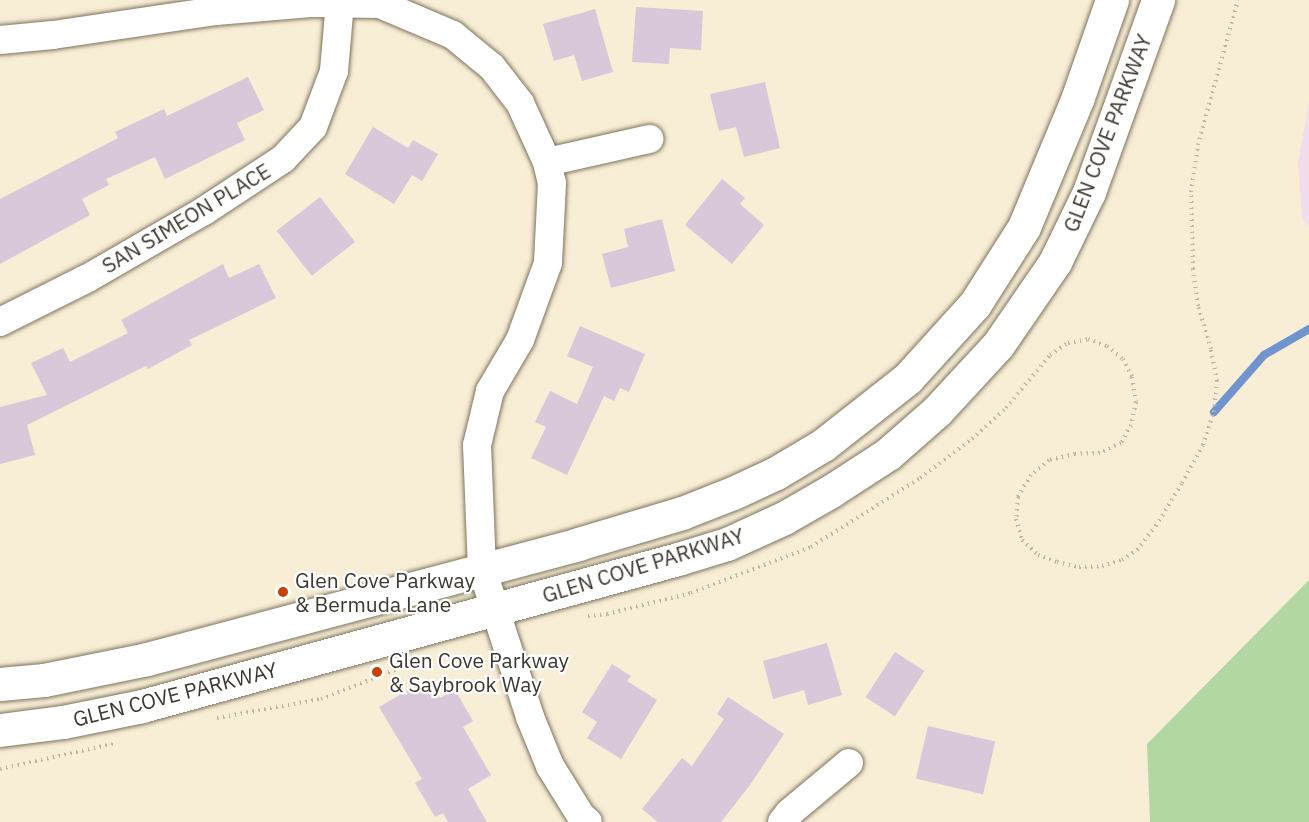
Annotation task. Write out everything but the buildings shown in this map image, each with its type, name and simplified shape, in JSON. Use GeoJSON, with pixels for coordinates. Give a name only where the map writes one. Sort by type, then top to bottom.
{"type":"FeatureCollection","features":[{"type":"Feature","properties":{"kind":"main road","name":"GLEN COVE PARKWAY"},"geometry":{"type":"LineString","coordinates":[[0,684],[44,680],[147,658],[682,513],[776,473],[823,445],[908,378],[975,304],[1024,227],[1078,97],[1112,0]]}},
{"type":"Feature","properties":{"kind":"main road","name":"GLEN COVE PARKWAY"},"geometry":{"type":"LineString","coordinates":[[0,730],[63,722],[141,706],[728,544],[784,518],[831,491],[888,454],[937,411],[998,345],[1055,262],[1089,192],[1158,0]]}},
{"type":"Feature","properties":{"kind":"street"},"geometry":{"type":"LineString","coordinates":[[0,40],[216,11],[311,3],[380,4],[453,35],[492,67],[520,103],[547,162],[552,183],[548,263],[520,340],[490,391],[477,445],[482,569],[530,717],[550,766],[581,816],[588,822]]}},
{"type":"Feature","properties":{"kind":"street","name":"SAN SIMEON PLACE"},"geometry":{"type":"LineString","coordinates":[[0,321],[88,278],[204,211],[283,159],[313,128],[334,71],[340,3]]}},
{"type":"Feature","properties":{"kind":"street"},"geometry":{"type":"LineString","coordinates":[[547,162],[649,139]]}},
{"type":"Feature","properties":{"kind":"street"},"geometry":{"type":"LineString","coordinates":[[782,822],[789,813],[849,763]]}},
{"type":"Feature","properties":{"kind":"path"},"geometry":{"type":"LineString","coordinates":[[920,478],[972,439],[1006,408],[1050,355],[1068,343],[1088,339],[1107,346],[1123,359],[1132,376],[1136,402],[1131,424],[1121,443],[1100,453],[1075,454],[1049,460],[1031,475],[1018,497],[1016,519],[1022,540],[1038,555],[1057,562],[1079,567],[1102,566],[1122,560],[1137,550],[1156,526],[1203,445],[1214,412],[1217,381],[1198,306],[1193,269],[1191,192],[1198,145],[1238,0]]}},
{"type":"Feature","properties":{"kind":"shaded area"},"geometry":{"type":"Polygon","coordinates":[[[1309,102],[1309,226],[1302,219],[1298,163],[1309,102]]]}},
{"type":"Feature","properties":{"kind":"green space"},"geometry":{"type":"Polygon","coordinates":[[[1309,580],[1309,822],[1150,822],[1147,744],[1309,580]]]}},
{"type":"Feature","properties":{"kind":"waterway"},"geometry":{"type":"LineString","coordinates":[[1214,412],[1264,355],[1309,329]]}},
{"type":"Feature","properties":{"kind":"place","name":"Glen Cove Parkway & Bermuda Lane"},"geometry":{"type":"Point","coordinates":[283,592]}},
{"type":"Feature","properties":{"kind":"place","name":"Glen Cove Parkway & Saybrook Way"},"geometry":{"type":"Point","coordinates":[377,672]}}]}
